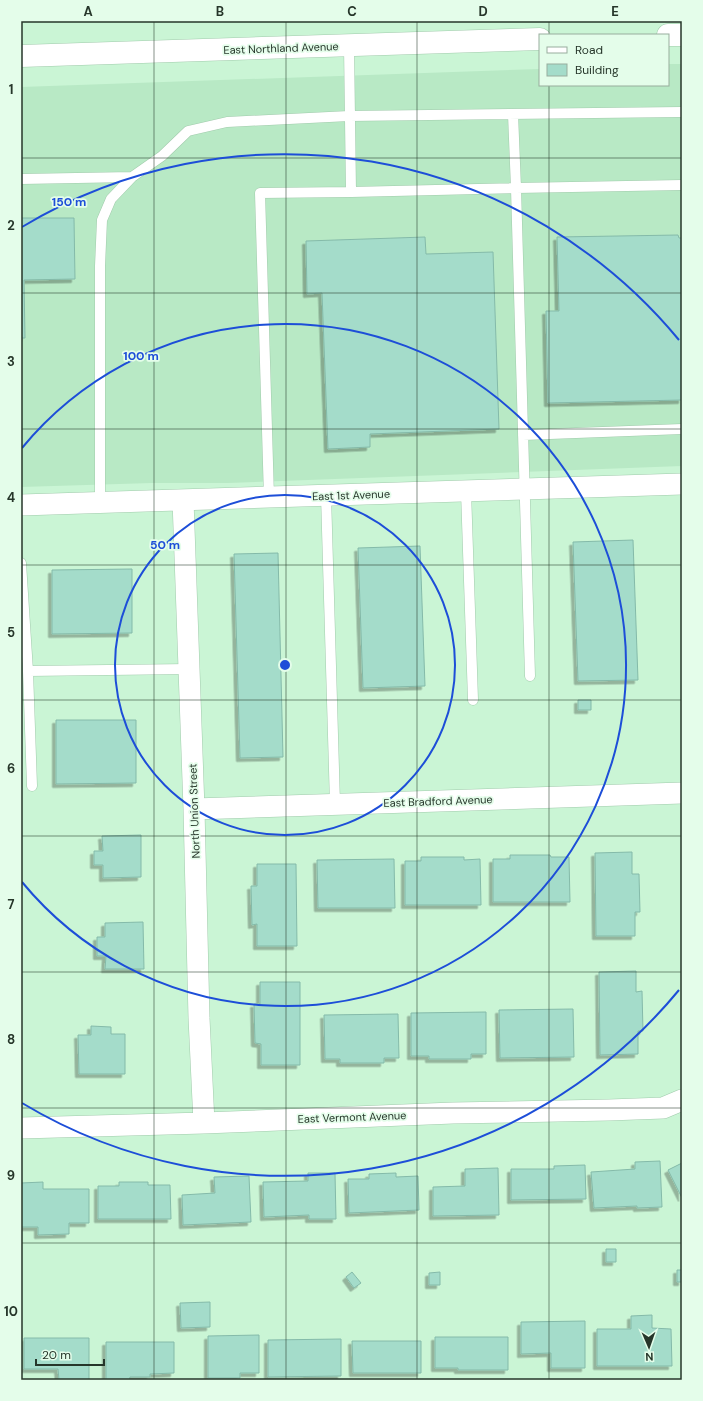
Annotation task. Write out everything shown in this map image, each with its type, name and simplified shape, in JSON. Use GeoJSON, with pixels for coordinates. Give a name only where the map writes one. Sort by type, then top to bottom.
{"type":"FeatureCollection","features":[{"type":"Feature","properties":{"kind":"main road"},"geometry":{"type":"LineString","coordinates":[[669,35],[682,34]]}},
{"type":"Feature","properties":{"kind":"main road","name":"East Northland Avenue"},"geometry":{"type":"LineString","coordinates":[[21,56],[539,40]]}},
{"type":"Feature","properties":{"kind":"street","name":"East 1st Avenue"},"geometry":{"type":"LineString","coordinates":[[21,505],[682,484]]}},
{"type":"Feature","properties":{"kind":"street","name":"North Union Street"},"geometry":{"type":"LineString","coordinates":[[183,500],[194,809],[199,1018],[204,1122]]}},
{"type":"Feature","properties":{"kind":"street","name":"East Bradford Avenue"},"geometry":{"type":"LineString","coordinates":[[194,809],[682,792]]}},
{"type":"Feature","properties":{"kind":"street","name":"East Vermont Avenue"},"geometry":{"type":"LineString","coordinates":[[21,1128],[452,1113],[663,1108],[682,1100]]}},
{"type":"Feature","properties":{"kind":"lane"},"geometry":{"type":"LineString","coordinates":[[349,46],[351,192]]}},
{"type":"Feature","properties":{"kind":"lane"},"geometry":{"type":"LineString","coordinates":[[100,503],[100,266],[102,220],[112,199],[132,177],[162,156],[188,131],[227,122],[349,116],[682,112]]}},
{"type":"Feature","properties":{"kind":"lane"},"geometry":{"type":"LineString","coordinates":[[513,114],[530,676]]}},
{"type":"Feature","properties":{"kind":"lane"},"geometry":{"type":"LineString","coordinates":[[21,179],[132,177]]}},
{"type":"Feature","properties":{"kind":"lane"},"geometry":{"type":"LineString","coordinates":[[269,498],[260,193],[682,185]]}},
{"type":"Feature","properties":{"kind":"lane"},"geometry":{"type":"LineString","coordinates":[[523,435],[682,429]]}},
{"type":"Feature","properties":{"kind":"lane"},"geometry":{"type":"LineString","coordinates":[[466,491],[474,700]]}},
{"type":"Feature","properties":{"kind":"lane"},"geometry":{"type":"LineString","coordinates":[[326,496],[335,804]]}},
{"type":"Feature","properties":{"kind":"lane"},"geometry":{"type":"LineString","coordinates":[[21,563],[28,671],[32,786]]}},
{"type":"Feature","properties":{"kind":"lane"},"geometry":{"type":"LineString","coordinates":[[28,671],[189,669]]}},
{"type":"Feature","properties":{"kind":"shaded area"},"geometry":{"type":"Polygon","coordinates":[[[669,64],[682,64],[682,466],[228,483],[152,483],[21,487],[21,87],[539,69],[539,86],[669,86],[669,64]]]}},
{"type":"Feature","properties":{"kind":"building"},"geometry":{"type":"Polygon","coordinates":[[[21,218],[74,218],[75,279],[24,280],[25,338],[21,338],[21,218]]]}},
{"type":"Feature","properties":{"kind":"building"},"geometry":{"type":"Polygon","coordinates":[[[678,235],[679,238],[682,238],[682,400],[548,403],[546,311],[559,311],[557,237],[678,235]]]}},
{"type":"Feature","properties":{"kind":"building"},"geometry":{"type":"Polygon","coordinates":[[[425,237],[426,254],[493,252],[499,429],[370,434],[370,447],[328,449],[322,293],[307,294],[306,241],[425,237]]]}},
{"type":"Feature","properties":{"kind":"building"},"geometry":{"type":"Polygon","coordinates":[[[633,540],[638,680],[578,681],[573,542],[633,540]]]}},
{"type":"Feature","properties":{"kind":"building"},"geometry":{"type":"Polygon","coordinates":[[[420,546],[425,686],[363,688],[358,548],[420,546]]]}},
{"type":"Feature","properties":{"kind":"building"},"geometry":{"type":"Polygon","coordinates":[[[278,553],[283,757],[240,758],[234,554],[278,553]]]}},
{"type":"Feature","properties":{"kind":"building"},"geometry":{"type":"Polygon","coordinates":[[[132,569],[132,633],[52,634],[52,570],[132,569]]]}},
{"type":"Feature","properties":{"kind":"building"},"geometry":{"type":"Polygon","coordinates":[[[578,700],[591,700],[591,710],[578,710],[578,700]]]}},
{"type":"Feature","properties":{"kind":"building"},"geometry":{"type":"Polygon","coordinates":[[[56,720],[136,720],[136,783],[56,784],[56,720]]]}},
{"type":"Feature","properties":{"kind":"building"},"geometry":{"type":"Polygon","coordinates":[[[141,835],[141,877],[103,878],[103,865],[94,865],[94,851],[103,851],[102,836],[141,835]]]}},
{"type":"Feature","properties":{"kind":"building"},"geometry":{"type":"Polygon","coordinates":[[[632,852],[632,874],[639,874],[640,912],[635,912],[635,936],[596,936],[595,853],[632,852]]]}},
{"type":"Feature","properties":{"kind":"building"},"geometry":{"type":"Polygon","coordinates":[[[510,855],[550,855],[551,857],[569,857],[570,902],[493,902],[493,859],[510,859],[510,855]]]}},
{"type":"Feature","properties":{"kind":"building"},"geometry":{"type":"Polygon","coordinates":[[[421,857],[464,857],[464,860],[480,859],[481,905],[405,905],[405,861],[421,861],[421,857]]]}},
{"type":"Feature","properties":{"kind":"building"},"geometry":{"type":"Polygon","coordinates":[[[394,859],[395,908],[318,908],[317,860],[394,859]]]}},
{"type":"Feature","properties":{"kind":"building"},"geometry":{"type":"Polygon","coordinates":[[[257,864],[296,864],[297,946],[257,946],[257,924],[252,925],[251,886],[257,886],[257,864]]]}},
{"type":"Feature","properties":{"kind":"building"},"geometry":{"type":"Polygon","coordinates":[[[143,922],[144,969],[105,969],[106,956],[97,956],[97,937],[105,937],[105,923],[143,922]]]}},
{"type":"Feature","properties":{"kind":"building"},"geometry":{"type":"Polygon","coordinates":[[[636,971],[636,992],[642,991],[643,1031],[638,1031],[638,1054],[600,1055],[599,972],[636,971]]]}},
{"type":"Feature","properties":{"kind":"building"},"geometry":{"type":"Polygon","coordinates":[[[260,982],[300,982],[300,1065],[261,1065],[261,1044],[255,1043],[254,1004],[260,1004],[260,982]]]}},
{"type":"Feature","properties":{"kind":"building"},"geometry":{"type":"Polygon","coordinates":[[[573,1009],[574,1057],[500,1058],[499,1010],[573,1009]]]}},
{"type":"Feature","properties":{"kind":"building"},"geometry":{"type":"Polygon","coordinates":[[[486,1012],[486,1054],[471,1054],[471,1059],[429,1059],[429,1056],[411,1056],[411,1013],[486,1012]]]}},
{"type":"Feature","properties":{"kind":"building"},"geometry":{"type":"Polygon","coordinates":[[[398,1014],[399,1058],[384,1058],[384,1063],[340,1063],[340,1059],[325,1059],[324,1015],[398,1014]]]}},
{"type":"Feature","properties":{"kind":"building"},"geometry":{"type":"Polygon","coordinates":[[[91,1026],[111,1027],[111,1034],[125,1034],[125,1074],[79,1074],[78,1035],[91,1035],[91,1026]]]}},
{"type":"Feature","properties":{"kind":"building"},"geometry":{"type":"Polygon","coordinates":[[[660,1161],[662,1207],[637,1208],[637,1206],[594,1208],[591,1172],[635,1169],[635,1162],[660,1161]]]}},
{"type":"Feature","properties":{"kind":"building"},"geometry":{"type":"Polygon","coordinates":[[[682,1163],[682,1198],[668,1170],[682,1163]]]}},
{"type":"Feature","properties":{"kind":"building"},"geometry":{"type":"Polygon","coordinates":[[[585,1165],[586,1199],[511,1200],[511,1169],[554,1169],[554,1166],[585,1165]]]}},
{"type":"Feature","properties":{"kind":"building"},"geometry":{"type":"Polygon","coordinates":[[[498,1168],[499,1215],[433,1216],[433,1187],[465,1186],[465,1169],[498,1168]]]}},
{"type":"Feature","properties":{"kind":"building"},"geometry":{"type":"Polygon","coordinates":[[[308,1173],[335,1173],[336,1219],[309,1219],[309,1215],[264,1217],[263,1182],[308,1181],[308,1173]]]}},
{"type":"Feature","properties":{"kind":"building"},"geometry":{"type":"Polygon","coordinates":[[[396,1173],[396,1177],[418,1176],[419,1210],[349,1213],[348,1179],[369,1179],[369,1174],[396,1173]]]}},
{"type":"Feature","properties":{"kind":"building"},"geometry":{"type":"Polygon","coordinates":[[[249,1176],[251,1222],[183,1225],[182,1195],[215,1193],[214,1177],[249,1176]]]}},
{"type":"Feature","properties":{"kind":"building"},"geometry":{"type":"Polygon","coordinates":[[[43,1182],[43,1189],[89,1189],[89,1223],[69,1223],[69,1234],[38,1235],[38,1227],[21,1227],[21,1183],[43,1182]]]}},
{"type":"Feature","properties":{"kind":"building"},"geometry":{"type":"Polygon","coordinates":[[[119,1182],[148,1182],[148,1185],[170,1185],[171,1219],[98,1219],[98,1186],[119,1186],[119,1182]]]}},
{"type":"Feature","properties":{"kind":"building"},"geometry":{"type":"Polygon","coordinates":[[[606,1249],[616,1249],[616,1262],[606,1262],[606,1249]]]}},
{"type":"Feature","properties":{"kind":"building"},"geometry":{"type":"Polygon","coordinates":[[[677,1270],[682,1270],[682,1282],[677,1282],[677,1270]]]}},
{"type":"Feature","properties":{"kind":"building"},"geometry":{"type":"Polygon","coordinates":[[[352,1272],[361,1283],[354,1288],[346,1277],[352,1272]]]}},
{"type":"Feature","properties":{"kind":"building"},"geometry":{"type":"Polygon","coordinates":[[[440,1272],[440,1285],[429,1285],[429,1273],[440,1272]]]}},
{"type":"Feature","properties":{"kind":"building"},"geometry":{"type":"Polygon","coordinates":[[[210,1302],[210,1327],[181,1328],[180,1303],[210,1302]]]}},
{"type":"Feature","properties":{"kind":"building"},"geometry":{"type":"Polygon","coordinates":[[[652,1315],[652,1328],[671,1329],[672,1366],[597,1366],[597,1329],[631,1329],[631,1316],[652,1315]]]}},
{"type":"Feature","properties":{"kind":"building"},"geometry":{"type":"Polygon","coordinates":[[[585,1321],[585,1368],[551,1368],[551,1353],[521,1354],[521,1322],[585,1321]]]}},
{"type":"Feature","properties":{"kind":"building"},"geometry":{"type":"Polygon","coordinates":[[[259,1335],[259,1373],[240,1373],[240,1378],[208,1378],[208,1336],[259,1335]]]}},
{"type":"Feature","properties":{"kind":"building"},"geometry":{"type":"Polygon","coordinates":[[[435,1337],[508,1337],[508,1370],[458,1370],[458,1368],[435,1368],[435,1337]]]}},
{"type":"Feature","properties":{"kind":"building"},"geometry":{"type":"Polygon","coordinates":[[[24,1338],[89,1338],[89,1380],[59,1380],[58,1369],[24,1369],[24,1338]]]}},
{"type":"Feature","properties":{"kind":"building"},"geometry":{"type":"Polygon","coordinates":[[[341,1339],[341,1376],[268,1377],[268,1340],[341,1339]]]}},
{"type":"Feature","properties":{"kind":"building"},"geometry":{"type":"Polygon","coordinates":[[[352,1341],[421,1341],[421,1373],[353,1373],[352,1341]]]}},
{"type":"Feature","properties":{"kind":"building"},"geometry":{"type":"Polygon","coordinates":[[[106,1342],[174,1342],[174,1373],[150,1374],[150,1377],[130,1377],[129,1380],[106,1380],[106,1342]]]}}]}
